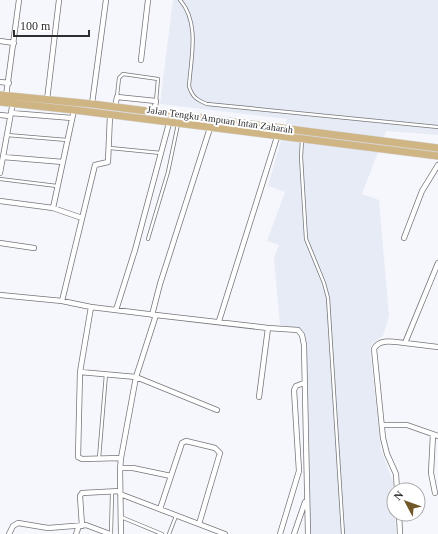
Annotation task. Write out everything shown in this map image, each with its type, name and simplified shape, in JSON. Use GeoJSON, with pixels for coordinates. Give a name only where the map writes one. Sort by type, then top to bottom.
{"type":"FeatureCollection","features":[{"type":"Feature","properties":{"kind":"main road","name":"Jalan Tengku Ampuan Intan Zaharah"},"geometry":{"type":"LineString","coordinates":[[4,95],[92,104],[438,148]]}},
{"type":"Feature","properties":{"kind":"main road","name":"Jalan Tengku Ampuan Intan Zaharah"},"geometry":{"type":"LineString","coordinates":[[0,101],[12,104],[74,110],[277,137],[438,156]]}},
{"type":"Feature","properties":{"kind":"main road"},"geometry":{"type":"LineString","coordinates":[[277,137],[280,128]]}},
{"type":"Feature","properties":{"kind":"street"},"geometry":{"type":"LineString","coordinates":[[0,101],[9,83],[18,0]]}},
{"type":"Feature","properties":{"kind":"street"},"geometry":{"type":"LineString","coordinates":[[0,173],[12,104],[18,99],[46,102],[50,100],[59,0]]}},
{"type":"Feature","properties":{"kind":"street"},"geometry":{"type":"LineString","coordinates":[[92,104],[106,0]]}},
{"type":"Feature","properties":{"kind":"street"},"geometry":{"type":"LineString","coordinates":[[141,60],[148,0]]}},
{"type":"Feature","properties":{"kind":"street"},"geometry":{"type":"LineString","coordinates":[[0,41],[14,43]]}},
{"type":"Feature","properties":{"kind":"street"},"geometry":{"type":"LineString","coordinates":[[0,82],[9,83]]}},
{"type":"Feature","properties":{"kind":"street"},"geometry":{"type":"LineString","coordinates":[[115,107],[117,97],[156,101],[154,113]]}},
{"type":"Feature","properties":{"kind":"street"},"geometry":{"type":"LineString","coordinates":[[53,208],[74,110]]}},
{"type":"Feature","properties":{"kind":"street"},"geometry":{"type":"LineString","coordinates":[[0,115],[10,114],[72,118]]}},
{"type":"Feature","properties":{"kind":"street"},"geometry":{"type":"LineString","coordinates":[[62,301],[95,165],[108,162],[110,148],[108,137],[110,115]]}},
{"type":"Feature","properties":{"kind":"street"},"geometry":{"type":"LineString","coordinates":[[116,310],[135,250],[148,196],[169,123]]}},
{"type":"Feature","properties":{"kind":"street"},"geometry":{"type":"LineString","coordinates":[[121,534],[120,468],[136,377],[154,315],[160,284],[210,128]]}},
{"type":"Feature","properties":{"kind":"street"},"geometry":{"type":"LineString","coordinates":[[219,321],[277,137]]}},
{"type":"Feature","properties":{"kind":"street"},"geometry":{"type":"LineString","coordinates":[[3,157],[63,162]]}},
{"type":"Feature","properties":{"kind":"street"},"geometry":{"type":"LineString","coordinates":[[404,238],[422,191],[438,166]]}},
{"type":"Feature","properties":{"kind":"street"},"geometry":{"type":"LineString","coordinates":[[0,201],[53,208],[82,218]]}},
{"type":"Feature","properties":{"kind":"street"},"geometry":{"type":"LineString","coordinates":[[0,243],[34,248]]}},
{"type":"Feature","properties":{"kind":"street"},"geometry":{"type":"LineString","coordinates":[[404,343],[438,263]]}},
{"type":"Feature","properties":{"kind":"street"},"geometry":{"type":"LineString","coordinates":[[0,295],[62,301],[91,307],[154,315],[219,321],[268,328],[295,329],[300,333],[304,346],[308,534]]}},
{"type":"Feature","properties":{"kind":"street"},"geometry":{"type":"LineString","coordinates":[[91,307],[80,372],[77,456],[82,459],[122,458]]}},
{"type":"Feature","properties":{"kind":"street"},"geometry":{"type":"LineString","coordinates":[[259,397],[268,328]]}},
{"type":"Feature","properties":{"kind":"street"},"geometry":{"type":"LineString","coordinates":[[396,482],[396,474],[387,454],[382,425],[374,349],[376,344],[382,342],[438,347]]}},
{"type":"Feature","properties":{"kind":"street"},"geometry":{"type":"LineString","coordinates":[[80,372],[106,373],[136,377],[217,410]]}},
{"type":"Feature","properties":{"kind":"street"},"geometry":{"type":"LineString","coordinates":[[280,534],[299,472],[294,390],[296,386],[304,383]]}},
{"type":"Feature","properties":{"kind":"street"},"geometry":{"type":"LineString","coordinates":[[382,425],[407,425],[436,435],[431,473],[434,492]]}},
{"type":"Feature","properties":{"kind":"street"},"geometry":{"type":"LineString","coordinates":[[160,509],[170,476],[181,446],[184,442],[214,448],[219,451],[199,524]]}},
{"type":"Feature","properties":{"kind":"street"},"geometry":{"type":"LineString","coordinates":[[120,468],[133,468],[170,476]]}},
{"type":"Feature","properties":{"kind":"street"},"geometry":{"type":"LineString","coordinates":[[76,534],[80,526],[81,494],[84,492],[120,492],[225,534]]}},
{"type":"Feature","properties":{"kind":"street"},"geometry":{"type":"LineString","coordinates":[[294,534],[307,498]]}},
{"type":"Feature","properties":{"kind":"street"},"geometry":{"type":"LineString","coordinates":[[399,522],[400,534]]}},
{"type":"Feature","properties":{"kind":"street"},"geometry":{"type":"LineString","coordinates":[[9,534],[13,526],[18,523],[48,528],[90,526],[111,534]]}},
{"type":"Feature","properties":{"kind":"lane"},"geometry":{"type":"LineString","coordinates":[[180,0],[188,11],[192,25],[189,86],[191,94],[200,102],[207,104],[438,127]]}},
{"type":"Feature","properties":{"kind":"lane"},"geometry":{"type":"LineString","coordinates":[[117,97],[119,78],[123,74],[158,79],[156,101]]}},
{"type":"Feature","properties":{"kind":"lane"},"geometry":{"type":"LineString","coordinates":[[148,239],[168,172],[178,124]]}},
{"type":"Feature","properties":{"kind":"lane"},"geometry":{"type":"LineString","coordinates":[[7,135],[67,140]]}},
{"type":"Feature","properties":{"kind":"lane"},"geometry":{"type":"LineString","coordinates":[[302,140],[301,157],[306,239],[324,282],[328,298],[343,534]]}},
{"type":"Feature","properties":{"kind":"lane"},"geometry":{"type":"LineString","coordinates":[[110,148],[161,153]]}},
{"type":"Feature","properties":{"kind":"lane"},"geometry":{"type":"LineString","coordinates":[[0,179],[58,186]]}},
{"type":"Feature","properties":{"kind":"lane"},"geometry":{"type":"LineString","coordinates":[[99,459],[106,373]]}},
{"type":"Feature","properties":{"kind":"lane"},"geometry":{"type":"LineString","coordinates":[[111,534],[112,492]]}},
{"type":"Feature","properties":{"kind":"lane"},"geometry":{"type":"LineString","coordinates":[[169,534],[176,515]]}},
{"type":"Feature","properties":{"kind":"lane"},"geometry":{"type":"LineString","coordinates":[[121,516],[162,534]]}},
{"type":"Feature","properties":{"kind":"shaded area"},"geometry":{"type":"Polygon","coordinates":[[[173,0],[438,0],[438,135],[386,131],[362,194],[379,200],[389,316],[383,336],[372,343],[370,350],[381,450],[393,482],[386,482],[386,522],[395,522],[396,534],[310,534],[306,339],[300,329],[280,325],[274,258],[279,245],[267,241],[285,192],[268,186],[287,119],[160,104],[173,0]]]}}]}
